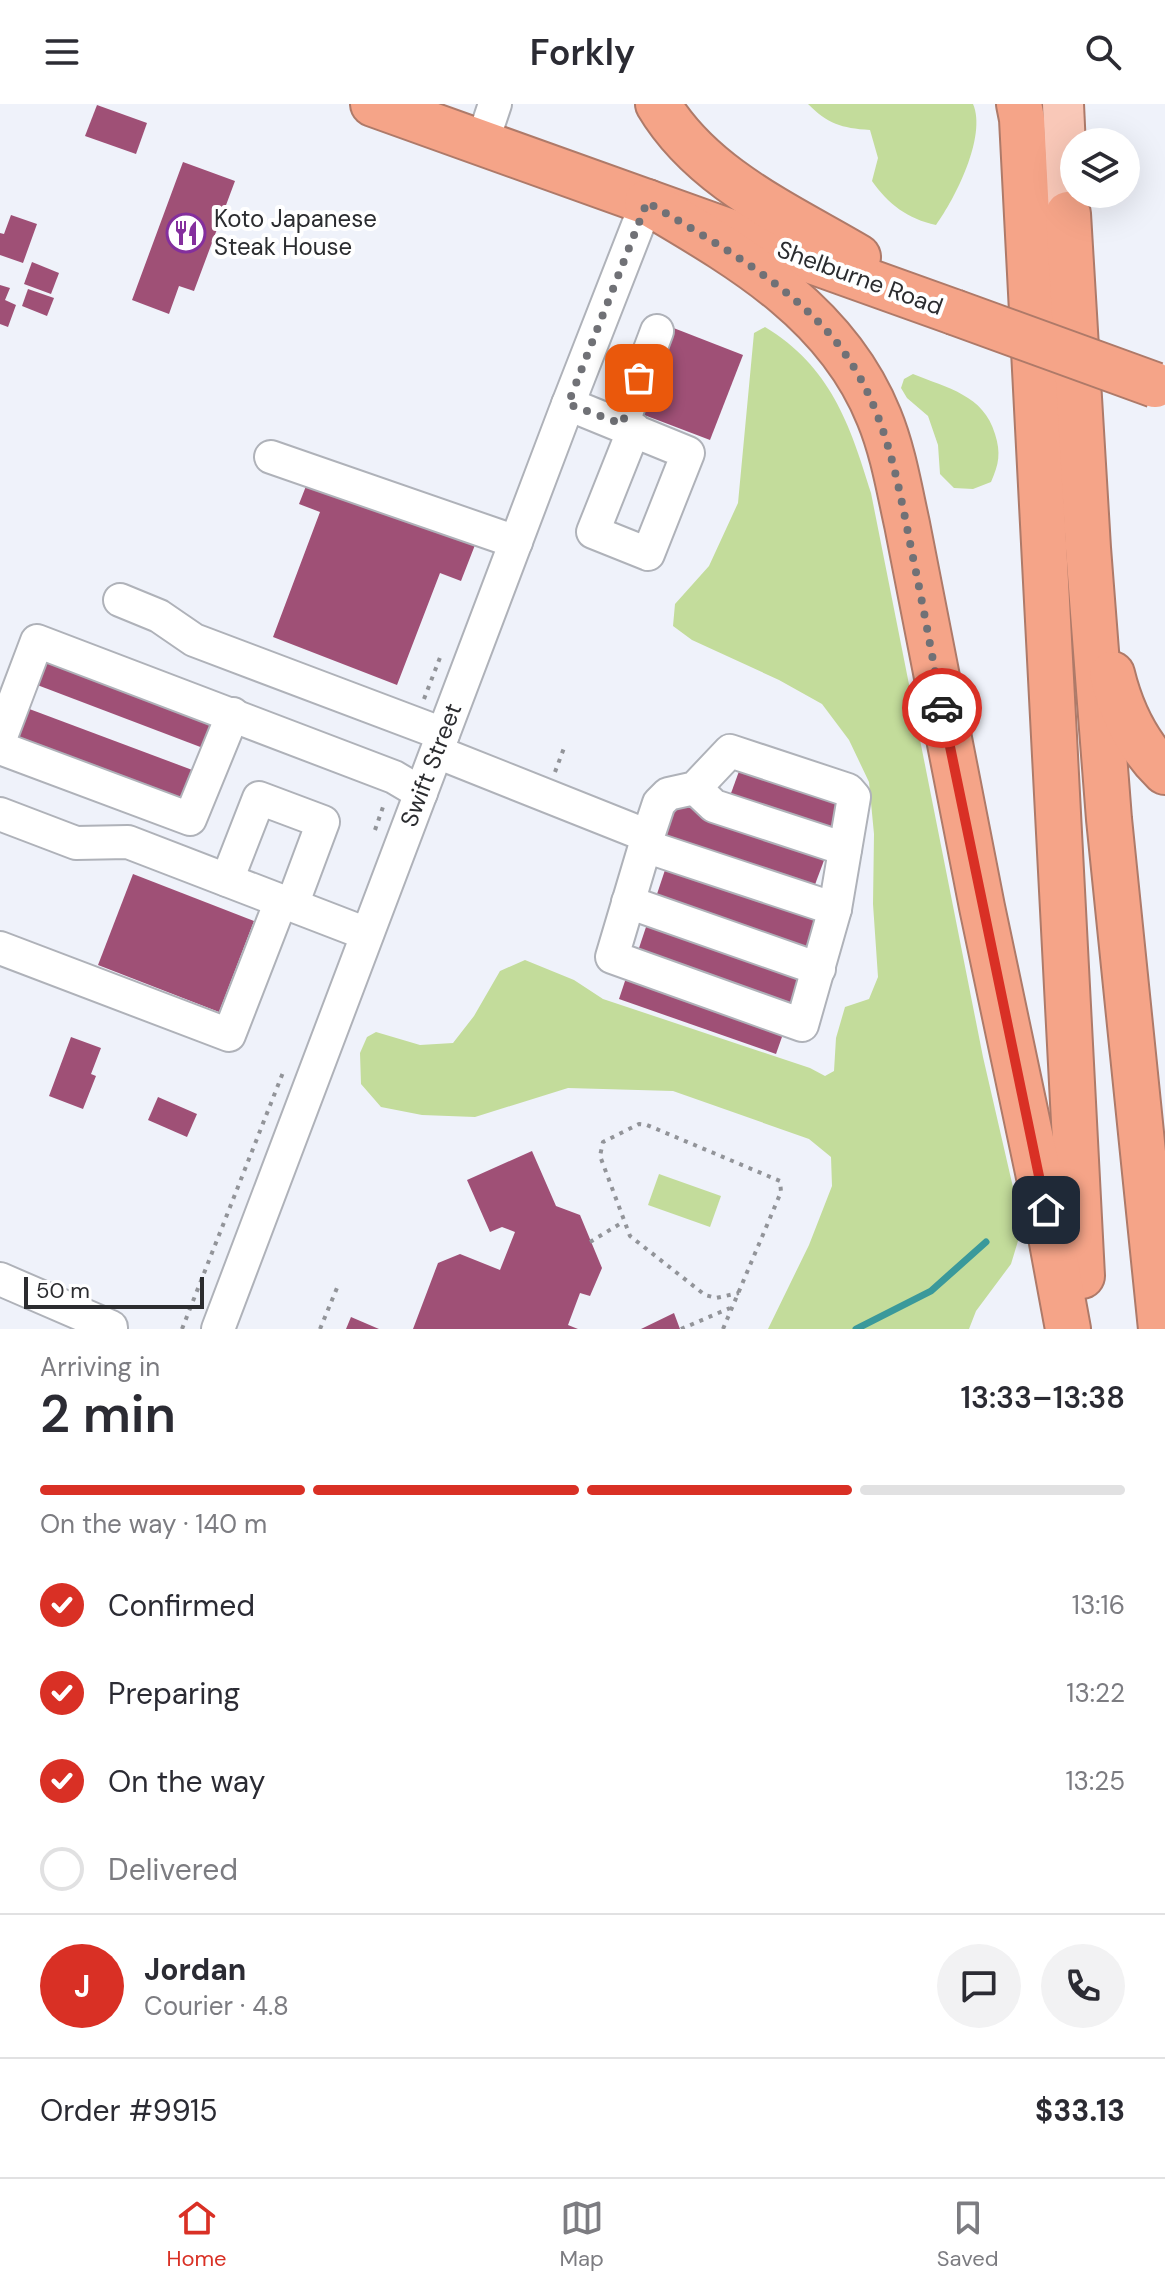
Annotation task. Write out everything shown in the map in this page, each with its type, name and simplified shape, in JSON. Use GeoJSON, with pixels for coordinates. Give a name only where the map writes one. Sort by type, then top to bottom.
{"type":"FeatureCollection","features":[{"type":"Feature","properties":{"kind":"highway","name":"Shelburne Road"},"geometry":{"type":"LineString","coordinates":[[373,104],[489,123],[647,202],[1160,387]]}},
{"type":"Feature","properties":{"kind":"highway"},"geometry":{"type":"LineString","coordinates":[[658,104],[694,149],[746,191],[954,312]]}},
{"type":"Feature","properties":{"kind":"highway"},"geometry":{"type":"LineString","coordinates":[[1021,109],[1085,1329]]}},
{"type":"Feature","properties":{"kind":"highway"},"geometry":{"type":"LineString","coordinates":[[647,202],[752,267],[814,318],[846,355],[880,419],[907,524],[1068,1329]]}},
{"type":"Feature","properties":{"kind":"highway"},"geometry":{"type":"LineString","coordinates":[[1068,214],[1088,548],[1109,819],[1161,1329]]}},
{"type":"Feature","properties":{"kind":"highway"},"geometry":{"type":"LineString","coordinates":[[1088,548],[1119,701],[1135,735],[1165,772]]}},
{"type":"Feature","properties":{"kind":"main road"},"geometry":{"type":"LineString","coordinates":[[1063,104],[1068,214]]}},
{"type":"Feature","properties":{"kind":"street","name":"Swift Street"},"geometry":{"type":"LineString","coordinates":[[218,1329],[647,202]]}},
{"type":"Feature","properties":{"kind":"street"},"geometry":{"type":"LineString","coordinates":[[568,404],[628,427],[657,331]]}},
{"type":"Feature","properties":{"kind":"street"},"geometry":{"type":"LineString","coordinates":[[271,457],[516,542]]}},
{"type":"Feature","properties":{"kind":"street"},"geometry":{"type":"LineString","coordinates":[[120,600],[159,616],[194,640],[440,743],[647,841],[835,909]]}},
{"type":"Feature","properties":{"kind":"street"},"geometry":{"type":"LineString","coordinates":[[0,739],[37,641],[394,777],[421,793]]}},
{"type":"Feature","properties":{"kind":"street"},"geometry":{"type":"LineString","coordinates":[[0,748],[190,819],[233,714]]}},
{"type":"Feature","properties":{"kind":"street"},"geometry":{"type":"LineString","coordinates":[[730,751],[848,790],[854,797],[835,909],[802,1025],[612,957],[659,803],[668,794],[695,788],[730,751]]}},
{"type":"Feature","properties":{"kind":"street"},"geometry":{"type":"LineString","coordinates":[[695,788],[714,806],[845,849]]}},
{"type":"Feature","properties":{"kind":"street"},"geometry":{"type":"LineString","coordinates":[[0,948],[229,1035],[323,822],[259,798],[227,880]]}},
{"type":"Feature","properties":{"kind":"street"},"geometry":{"type":"LineString","coordinates":[[0,814],[76,843],[128,842],[367,934]]}},
{"type":"Feature","properties":{"kind":"street"},"geometry":{"type":"LineString","coordinates":[[628,902],[819,969]]}},
{"type":"Feature","properties":{"kind":"street"},"geometry":{"type":"LineString","coordinates":[[0,1279],[111,1329]]}},
{"type":"Feature","properties":{"kind":"path"},"geometry":{"type":"LineString","coordinates":[[723,1329],[733,1308],[781,1192],[780,1181],[647,1125],[639,1124],[609,1138],[600,1148],[600,1156],[630,1236],[705,1295],[716,1298],[739,1293]]}},
{"type":"Feature","properties":{"kind":"path"},"geometry":{"type":"LineString","coordinates":[[590,1242],[623,1222]]}},
{"type":"Feature","properties":{"kind":"path"},"geometry":{"type":"LineString","coordinates":[[320,1329],[337,1288]]}},
{"type":"Feature","properties":{"kind":"path"},"geometry":{"type":"LineString","coordinates":[[681,1329],[733,1308]]}},
{"type":"Feature","properties":{"kind":"green space"},"geometry":{"type":"Polygon","coordinates":[[[808,104],[973,104],[976,133],[967,167],[936,225],[916,219],[900,209],[872,181],[878,158],[870,130],[836,124],[808,104]]]}},
{"type":"Feature","properties":{"kind":"green space"},"geometry":{"type":"Polygon","coordinates":[[[765,327],[787,342],[822,378],[855,443],[871,493],[983,1057],[1018,1209],[1018,1241],[1011,1264],[976,1311],[969,1329],[768,1329],[809,1245],[832,1186],[831,1157],[809,1139],[673,1091],[568,1088],[475,1117],[422,1115],[381,1107],[361,1084],[360,1053],[367,1037],[376,1032],[420,1045],[453,1043],[474,1016],[500,971],[525,960],[574,980],[603,999],[810,1068],[825,1076],[834,1071],[836,1038],[845,1007],[869,999],[878,977],[873,904],[874,834],[869,782],[849,740],[822,704],[779,680],[692,640],[673,626],[675,604],[709,566],[738,503],[754,333],[765,327]]]}},
{"type":"Feature","properties":{"kind":"green space"},"geometry":{"type":"Polygon","coordinates":[[[913,374],[963,395],[990,421],[998,447],[991,482],[973,489],[954,488],[940,474],[938,445],[928,416],[907,398],[901,388],[904,379],[913,374]]]}},
{"type":"Feature","properties":{"kind":"green space"},"geometry":{"type":"Polygon","coordinates":[[[659,1174],[721,1196],[710,1227],[648,1205],[659,1174]]]}},
{"type":"Feature","properties":{"kind":"building"},"geometry":{"type":"Polygon","coordinates":[[[97,105],[147,123],[136,154],[85,136],[97,105]]]}},
{"type":"Feature","properties":{"kind":"building","name":"Koto Japanese Steak House"},"geometry":{"type":"Polygon","coordinates":[[[183,162],[235,181],[194,291],[179,286],[169,314],[132,300],[183,162]]]}},
{"type":"Feature","properties":{"kind":"building"},"geometry":{"type":"Polygon","coordinates":[[[11,215],[37,224],[23,263],[0,255],[0,233],[4,234],[11,215]]]}},
{"type":"Feature","properties":{"kind":"building"},"geometry":{"type":"Polygon","coordinates":[[[32,262],[59,273],[51,294],[24,284],[32,262]]]}},
{"type":"Feature","properties":{"kind":"building"},"geometry":{"type":"Polygon","coordinates":[[[0,285],[10,288],[5,300],[16,305],[8,327],[0,324],[0,285]]]}},
{"type":"Feature","properties":{"kind":"building"},"geometry":{"type":"Polygon","coordinates":[[[28,289],[54,298],[47,316],[22,306],[28,289]]]}},
{"type":"Feature","properties":{"kind":"building"},"geometry":{"type":"Polygon","coordinates":[[[671,327],[743,355],[710,440],[639,413],[671,327]]]}},
{"type":"Feature","properties":{"kind":"building"},"geometry":{"type":"Polygon","coordinates":[[[308,481],[475,545],[461,581],[440,573],[397,685],[273,637],[320,512],[299,504],[308,481]]]}},
{"type":"Feature","properties":{"kind":"building"},"geometry":{"type":"Polygon","coordinates":[[[44,651],[216,716],[203,748],[32,683],[44,651]]]}},
{"type":"Feature","properties":{"kind":"building"},"geometry":{"type":"Polygon","coordinates":[[[24,707],[195,771],[183,804],[12,739],[24,707]]]}},
{"type":"Feature","properties":{"kind":"building"},"geometry":{"type":"Polygon","coordinates":[[[742,763],[847,799],[834,833],[730,796],[742,763]]]}},
{"type":"Feature","properties":{"kind":"building"},"geometry":{"type":"Polygon","coordinates":[[[670,801],[826,855],[813,890],[658,836],[670,801]]]}},
{"type":"Feature","properties":{"kind":"building"},"geometry":{"type":"Polygon","coordinates":[[[667,864],[822,918],[811,952],[656,897],[667,864]]]}},
{"type":"Feature","properties":{"kind":"building"},"geometry":{"type":"Polygon","coordinates":[[[133,874],[254,921],[219,1012],[98,965],[133,874]]]}},
{"type":"Feature","properties":{"kind":"building"},"geometry":{"type":"Polygon","coordinates":[[[648,921],[803,974],[792,1006],[637,954],[648,921]]]}},
{"type":"Feature","properties":{"kind":"building"},"geometry":{"type":"Polygon","coordinates":[[[626,978],[783,1034],[776,1054],[619,999],[626,978]]]}},
{"type":"Feature","properties":{"kind":"building"},"geometry":{"type":"Polygon","coordinates":[[[71,1037],[101,1048],[91,1074],[96,1076],[83,1109],[49,1096],[71,1037]]]}},
{"type":"Feature","properties":{"kind":"building"},"geometry":{"type":"Polygon","coordinates":[[[158,1097],[197,1114],[187,1137],[148,1120],[158,1097]]]}},
{"type":"Feature","properties":{"kind":"building"},"geometry":{"type":"Polygon","coordinates":[[[532,1151],[556,1206],[580,1215],[602,1268],[590,1296],[580,1293],[568,1325],[578,1329],[413,1329],[438,1263],[460,1254],[500,1270],[515,1232],[502,1227],[490,1232],[467,1180],[532,1151]]]}},
{"type":"Feature","properties":{"kind":"building"},"geometry":{"type":"Polygon","coordinates":[[[674,1313],[680,1329],[641,1329],[674,1313]]]}},
{"type":"Feature","properties":{"kind":"building"},"geometry":{"type":"Polygon","coordinates":[[[351,1317],[379,1329],[346,1329],[351,1317]]]}},
{"type":"Feature","properties":{"kind":"waterway"},"geometry":{"type":"LineString","coordinates":[[856,1329],[931,1291],[986,1242]]}},
{"type":"Feature","properties":{"kind":"way so far"},"geometry":{"type":"LineString","coordinates":[[639,378],[622,424],[568,404],[647,202],[727,250],[796,301],[831,336],[860,376],[880,419],[893,461],[942,708]]}},
{"type":"Feature","properties":{"kind":"place","name":"Koto Japanese Steak House"},"geometry":{"type":"Point","coordinates":[186,233]}},
{"type":"Feature","properties":{"kind":"route"},"geometry":{"type":"LineString","coordinates":[[942,708],[1046,1210]]}}]}
